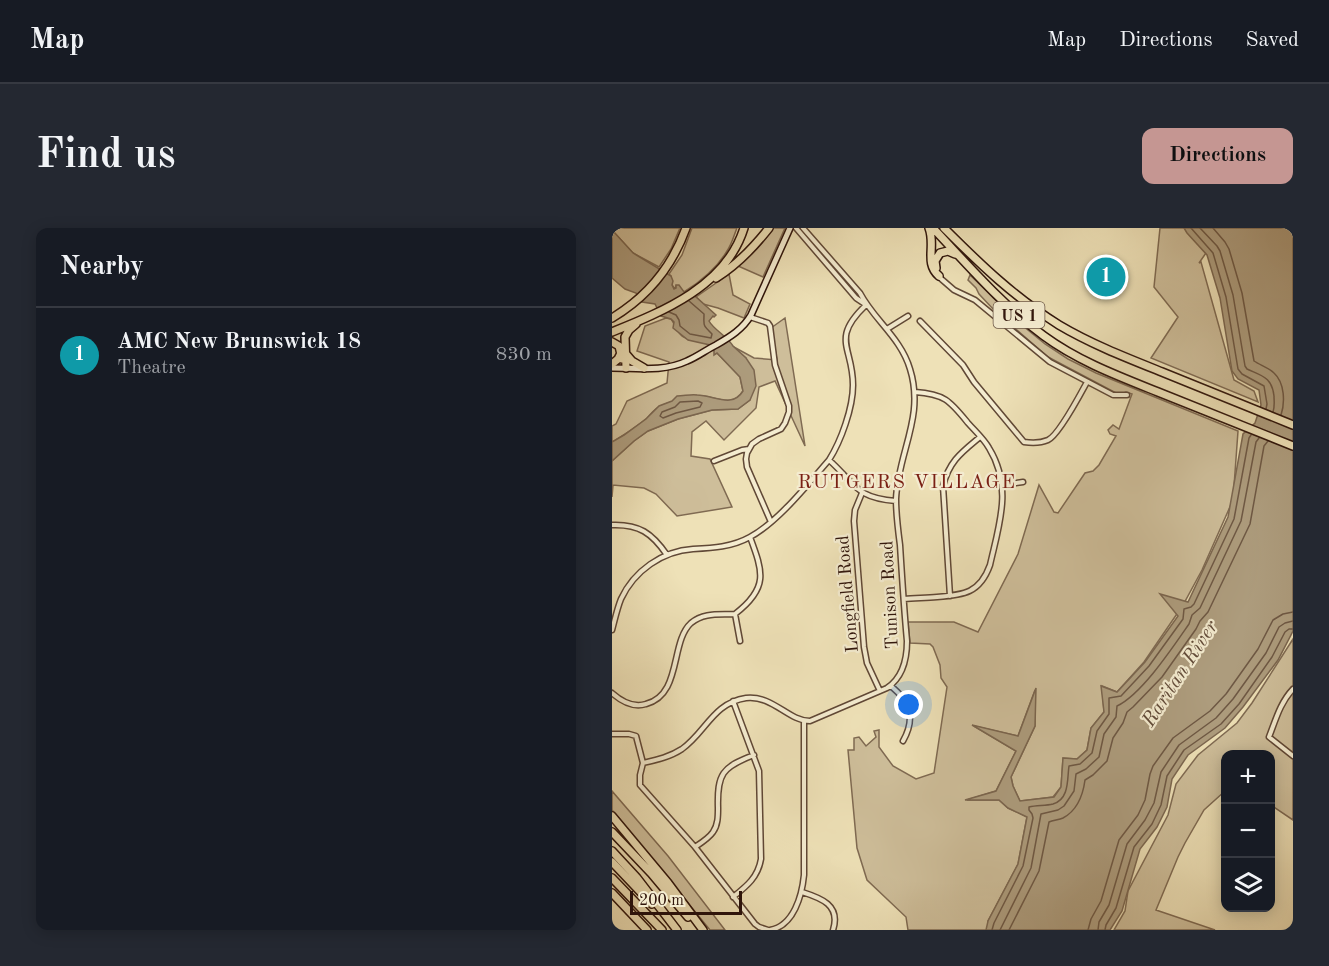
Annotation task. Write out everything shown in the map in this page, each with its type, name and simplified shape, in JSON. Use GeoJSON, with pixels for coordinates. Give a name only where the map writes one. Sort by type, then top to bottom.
{"type":"FeatureCollection","features":[{"type":"Feature","properties":{"kind":"highway"},"geometry":{"type":"LineString","coordinates":[[612,318],[644,295],[657,280],[675,254],[686,228]]}},
{"type":"Feature","properties":{"kind":"highway"},"geometry":{"type":"LineString","coordinates":[[701,287],[728,260],[744,228]]}},
{"type":"Feature","properties":{"kind":"highway"},"geometry":{"type":"LineString","coordinates":[[612,332],[676,303],[724,273],[769,228]]}},
{"type":"Feature","properties":{"kind":"highway"},"geometry":{"type":"LineString","coordinates":[[931,228],[930,258],[933,270],[939,276]]}},
{"type":"Feature","properties":{"kind":"highway","name":"US 1"},"geometry":{"type":"LineString","coordinates":[[931,228],[1015,312],[1043,335],[1074,355],[1124,378],[1293,446]]}},
{"type":"Feature","properties":{"kind":"highway","name":"US 1"},"geometry":{"type":"LineString","coordinates":[[944,228],[988,272],[1034,308],[1075,334],[1293,425]]}},
{"type":"Feature","properties":{"kind":"highway"},"geometry":{"type":"LineString","coordinates":[[939,276],[935,261],[940,252],[948,251],[962,259]]}},
{"type":"Feature","properties":{"kind":"highway"},"geometry":{"type":"LineString","coordinates":[[623,368],[626,335],[640,320]]}},
{"type":"Feature","properties":{"kind":"highway"},"geometry":{"type":"LineString","coordinates":[[612,342],[619,346],[623,354],[634,363],[644,368]]}},
{"type":"Feature","properties":{"kind":"highway"},"geometry":{"type":"LineString","coordinates":[[612,366],[623,354]]}},
{"type":"Feature","properties":{"kind":"highway"},"geometry":{"type":"LineString","coordinates":[[612,816],[668,883],[701,930]]}},
{"type":"Feature","properties":{"kind":"highway"},"geometry":{"type":"LineString","coordinates":[[612,832],[701,930]]}},
{"type":"Feature","properties":{"kind":"highway"},"geometry":{"type":"LineString","coordinates":[[612,851],[637,878],[677,930]]}},
{"type":"Feature","properties":{"kind":"highway"},"geometry":{"type":"LineString","coordinates":[[612,862],[677,930]]}},
{"type":"Feature","properties":{"kind":"highway"},"geometry":{"type":"LineString","coordinates":[[612,878],[662,930]]}},
{"type":"Feature","properties":{"kind":"highway"},"geometry":{"type":"LineString","coordinates":[[612,893],[647,930]]}},
{"type":"Feature","properties":{"kind":"street"},"geometry":{"type":"LineString","coordinates":[[612,366],[644,368],[680,364],[739,330],[750,317],[790,228]]}},
{"type":"Feature","properties":{"kind":"street","name":"Tunison Road"},"geometry":{"type":"LineString","coordinates":[[796,228],[856,298],[866,304]]}},
{"type":"Feature","properties":{"kind":"street","name":"Tunison Road"},"geometry":{"type":"LineString","coordinates":[[803,228],[860,293],[866,304],[903,350],[913,380],[914,419],[900,467],[896,501],[907,652],[902,669],[891,686]]}},
{"type":"Feature","properties":{"kind":"street"},"geometry":{"type":"LineString","coordinates":[[821,258],[826,254]]}},
{"type":"Feature","properties":{"kind":"street"},"geometry":{"type":"LineString","coordinates":[[939,276],[951,288],[975,300],[1050,362],[1113,395],[1127,395]]}},
{"type":"Feature","properties":{"kind":"street"},"geometry":{"type":"LineString","coordinates":[[612,628],[620,601],[630,584],[654,561],[691,549],[726,546],[750,537],[771,522],[829,460],[841,436],[851,403],[853,384],[846,348],[846,334],[852,319],[866,304]]}},
{"type":"Feature","properties":{"kind":"street"},"geometry":{"type":"LineString","coordinates":[[887,329],[908,316]]}},
{"type":"Feature","properties":{"kind":"street"},"geometry":{"type":"LineString","coordinates":[[750,317],[768,323],[770,326],[775,365],[789,406],[786,423],[781,429],[759,440],[747,453],[747,467],[771,522]]}},
{"type":"Feature","properties":{"kind":"street"},"geometry":{"type":"LineString","coordinates":[[920,321],[963,366],[1024,442],[1051,438],[1087,382]]}},
{"type":"Feature","properties":{"kind":"street"},"geometry":{"type":"LineString","coordinates":[[904,599],[950,596],[968,593],[975,588],[987,574],[1002,508],[1003,485],[994,456],[988,446],[954,406],[944,398],[934,394],[915,392]]}},
{"type":"Feature","properties":{"kind":"street"},"geometry":{"type":"LineString","coordinates":[[950,596],[945,477],[953,462],[980,437]]}},
{"type":"Feature","properties":{"kind":"street"},"geometry":{"type":"LineString","coordinates":[[714,461],[749,449]]}},
{"type":"Feature","properties":{"kind":"street"},"geometry":{"type":"LineString","coordinates":[[829,460],[862,493],[876,499],[896,501]]}},
{"type":"Feature","properties":{"kind":"street"},"geometry":{"type":"LineString","coordinates":[[1003,485],[1023,482]]}},
{"type":"Feature","properties":{"kind":"street","name":"Longfield Road"},"geometry":{"type":"LineString","coordinates":[[862,493],[855,510],[854,521],[864,647],[867,663],[880,692]]}},
{"type":"Feature","properties":{"kind":"street"},"geometry":{"type":"LineString","coordinates":[[612,525],[628,525],[641,529],[658,543],[667,555]]}},
{"type":"Feature","properties":{"kind":"street"},"geometry":{"type":"LineString","coordinates":[[612,693],[630,704],[641,705],[653,701],[664,692],[670,681],[688,626],[706,615],[735,614],[752,598],[760,580],[761,568],[750,537]]}},
{"type":"Feature","properties":{"kind":"street"},"geometry":{"type":"LineString","coordinates":[[735,614],[740,642]]}},
{"type":"Feature","properties":{"kind":"street"},"geometry":{"type":"LineString","coordinates":[[643,763],[664,758],[683,748],[726,704],[747,698],[760,699],[773,704],[804,721],[814,720],[891,686],[908,708],[910,726],[903,741]]}},
{"type":"Feature","properties":{"kind":"street"},"geometry":{"type":"LineString","coordinates":[[1293,689],[1280,706],[1269,737],[1293,756]]}},
{"type":"Feature","properties":{"kind":"street"},"geometry":{"type":"LineString","coordinates":[[733,702],[760,776],[760,865],[750,883],[733,897]]}},
{"type":"Feature","properties":{"kind":"street"},"geometry":{"type":"LineString","coordinates":[[612,734],[636,736],[643,763],[640,785],[695,847],[755,924],[769,930],[784,924],[798,903],[802,892],[804,875],[804,721]]}},
{"type":"Feature","properties":{"kind":"street"},"geometry":{"type":"LineString","coordinates":[[695,847],[710,836],[716,827],[718,787],[723,774],[731,765],[754,755]]}},
{"type":"Feature","properties":{"kind":"street"},"geometry":{"type":"LineString","coordinates":[[802,892],[822,899],[831,907],[835,919],[832,930]]}},
{"type":"Feature","properties":{"kind":"shaded area"},"geometry":{"type":"Polygon","coordinates":[[[612,228],[680,228],[671,249],[659,267],[633,253],[612,228]]]}},
{"type":"Feature","properties":{"kind":"shaded area"},"geometry":{"type":"Polygon","coordinates":[[[692,228],[737,228],[729,248],[718,263],[684,292],[676,286],[675,289],[669,274],[682,255],[692,228]]]}},
{"type":"Feature","properties":{"kind":"shaded area"},"geometry":{"type":"Polygon","coordinates":[[[773,228],[785,228],[763,277],[738,266],[763,241],[773,228]]]}},
{"type":"Feature","properties":{"kind":"shaded area"},"geometry":{"type":"Polygon","coordinates":[[[1160,228],[1195,228],[1206,253],[1199,263],[1201,262],[1234,380],[1254,391],[1258,402],[1151,358],[1178,317],[1154,287],[1160,228]]]}},
{"type":"Feature","properties":{"kind":"shaded area"},"geometry":{"type":"Polygon","coordinates":[[[729,274],[733,295],[750,304],[744,318],[703,304],[696,297],[729,274]]]}},
{"type":"Feature","properties":{"kind":"shaded area"},"geometry":{"type":"Polygon","coordinates":[[[970,275],[1023,326],[1068,359],[1096,373],[1238,431],[1233,500],[1202,570],[1183,605],[1144,662],[1117,692],[1102,686],[1104,712],[1091,728],[1087,750],[1077,759],[1063,758],[1061,787],[1053,797],[1020,801],[1011,777],[1035,726],[1035,690],[1018,736],[974,726],[1016,751],[996,791],[967,800],[999,800],[1008,808],[1027,817],[1018,864],[988,921],[988,930],[908,930],[906,917],[867,880],[857,848],[848,750],[854,750],[854,738],[859,737],[866,746],[876,737],[874,731],[879,730],[879,747],[893,766],[916,779],[934,773],[947,687],[941,678],[940,665],[933,647],[930,644],[910,643],[908,622],[954,622],[978,632],[1018,554],[1039,485],[1054,512],[1058,513],[1085,473],[1093,471],[1099,465],[1116,436],[1110,434],[1108,430],[1113,425],[1119,429],[1132,394],[1116,393],[1048,357],[994,310],[968,280],[970,275]]]}},
{"type":"Feature","properties":{"kind":"shaded area"},"geometry":{"type":"Polygon","coordinates":[[[666,318],[671,319],[682,336],[711,346],[715,354],[717,353],[740,377],[743,391],[732,400],[699,395],[668,403],[657,408],[639,425],[612,442],[612,426],[616,424],[627,401],[667,383],[669,362],[637,351],[645,326],[666,318]]]}},
{"type":"Feature","properties":{"kind":"shaded area"},"geometry":{"type":"Polygon","coordinates":[[[785,318],[805,446],[775,381],[759,387],[756,408],[724,440],[706,421],[692,432],[691,456],[710,459],[732,507],[677,516],[656,494],[644,488],[613,485],[612,497],[612,461],[648,431],[678,419],[712,410],[738,409],[750,400],[746,358],[732,346],[754,358],[777,360],[771,328],[785,318]]]}},
{"type":"Feature","properties":{"kind":"shaded area"},"geometry":{"type":"Polygon","coordinates":[[[1293,639],[1293,820],[1275,808],[1275,750],[1221,750],[1221,795],[1204,810],[1185,843],[1156,910],[1215,930],[1114,930],[1125,911],[1128,891],[1168,815],[1176,784],[1198,755],[1237,723],[1293,639]]]}},
{"type":"Feature","properties":{"kind":"shaded area"},"geometry":{"type":"Polygon","coordinates":[[[612,791],[668,856],[725,930],[710,930],[612,810],[612,791]]]}},
{"type":"Feature","properties":{"kind":"water","name":"Raritan River"},"geometry":{"type":"Polygon","coordinates":[[[1184,228],[1293,228],[1293,631],[1278,660],[1243,707],[1225,728],[1188,755],[1172,779],[1167,807],[1157,827],[1140,849],[1122,911],[1110,930],[986,930],[988,921],[1018,864],[1027,817],[1008,808],[999,800],[965,800],[996,791],[1016,751],[972,725],[1018,736],[1036,688],[1035,726],[1011,777],[1020,801],[1054,797],[1061,787],[1063,758],[1077,759],[1087,750],[1091,728],[1104,712],[1101,686],[1117,692],[1145,662],[1178,616],[1160,594],[1188,602],[1228,517],[1243,434],[1255,423],[1261,405],[1259,390],[1238,379],[1232,371],[1220,298],[1207,255],[1184,228]]]}},
{"type":"Feature","properties":{"kind":"water"},"geometry":{"type":"Polygon","coordinates":[[[612,230],[633,253],[671,276],[674,289],[676,285],[679,285],[684,292],[696,297],[716,315],[709,321],[746,358],[754,370],[756,386],[750,400],[738,409],[712,410],[678,419],[648,431],[612,461],[612,442],[646,419],[659,406],[672,401],[677,396],[695,395],[728,400],[739,396],[743,391],[740,377],[717,353],[714,355],[714,350],[710,345],[688,340],[673,328],[674,322],[671,319],[661,316],[655,304],[642,302],[636,293],[625,289],[612,278],[612,230]]]}},
{"type":"Feature","properties":{"kind":"place","name":"AMC New Brunswick 18"},"geometry":{"type":"Point","coordinates":[1106,277]}},
{"type":"Feature","properties":{"kind":"district","name":"RUTGERS VILLAGE"},"geometry":{"type":"Point","coordinates":[907,481]}}]}
